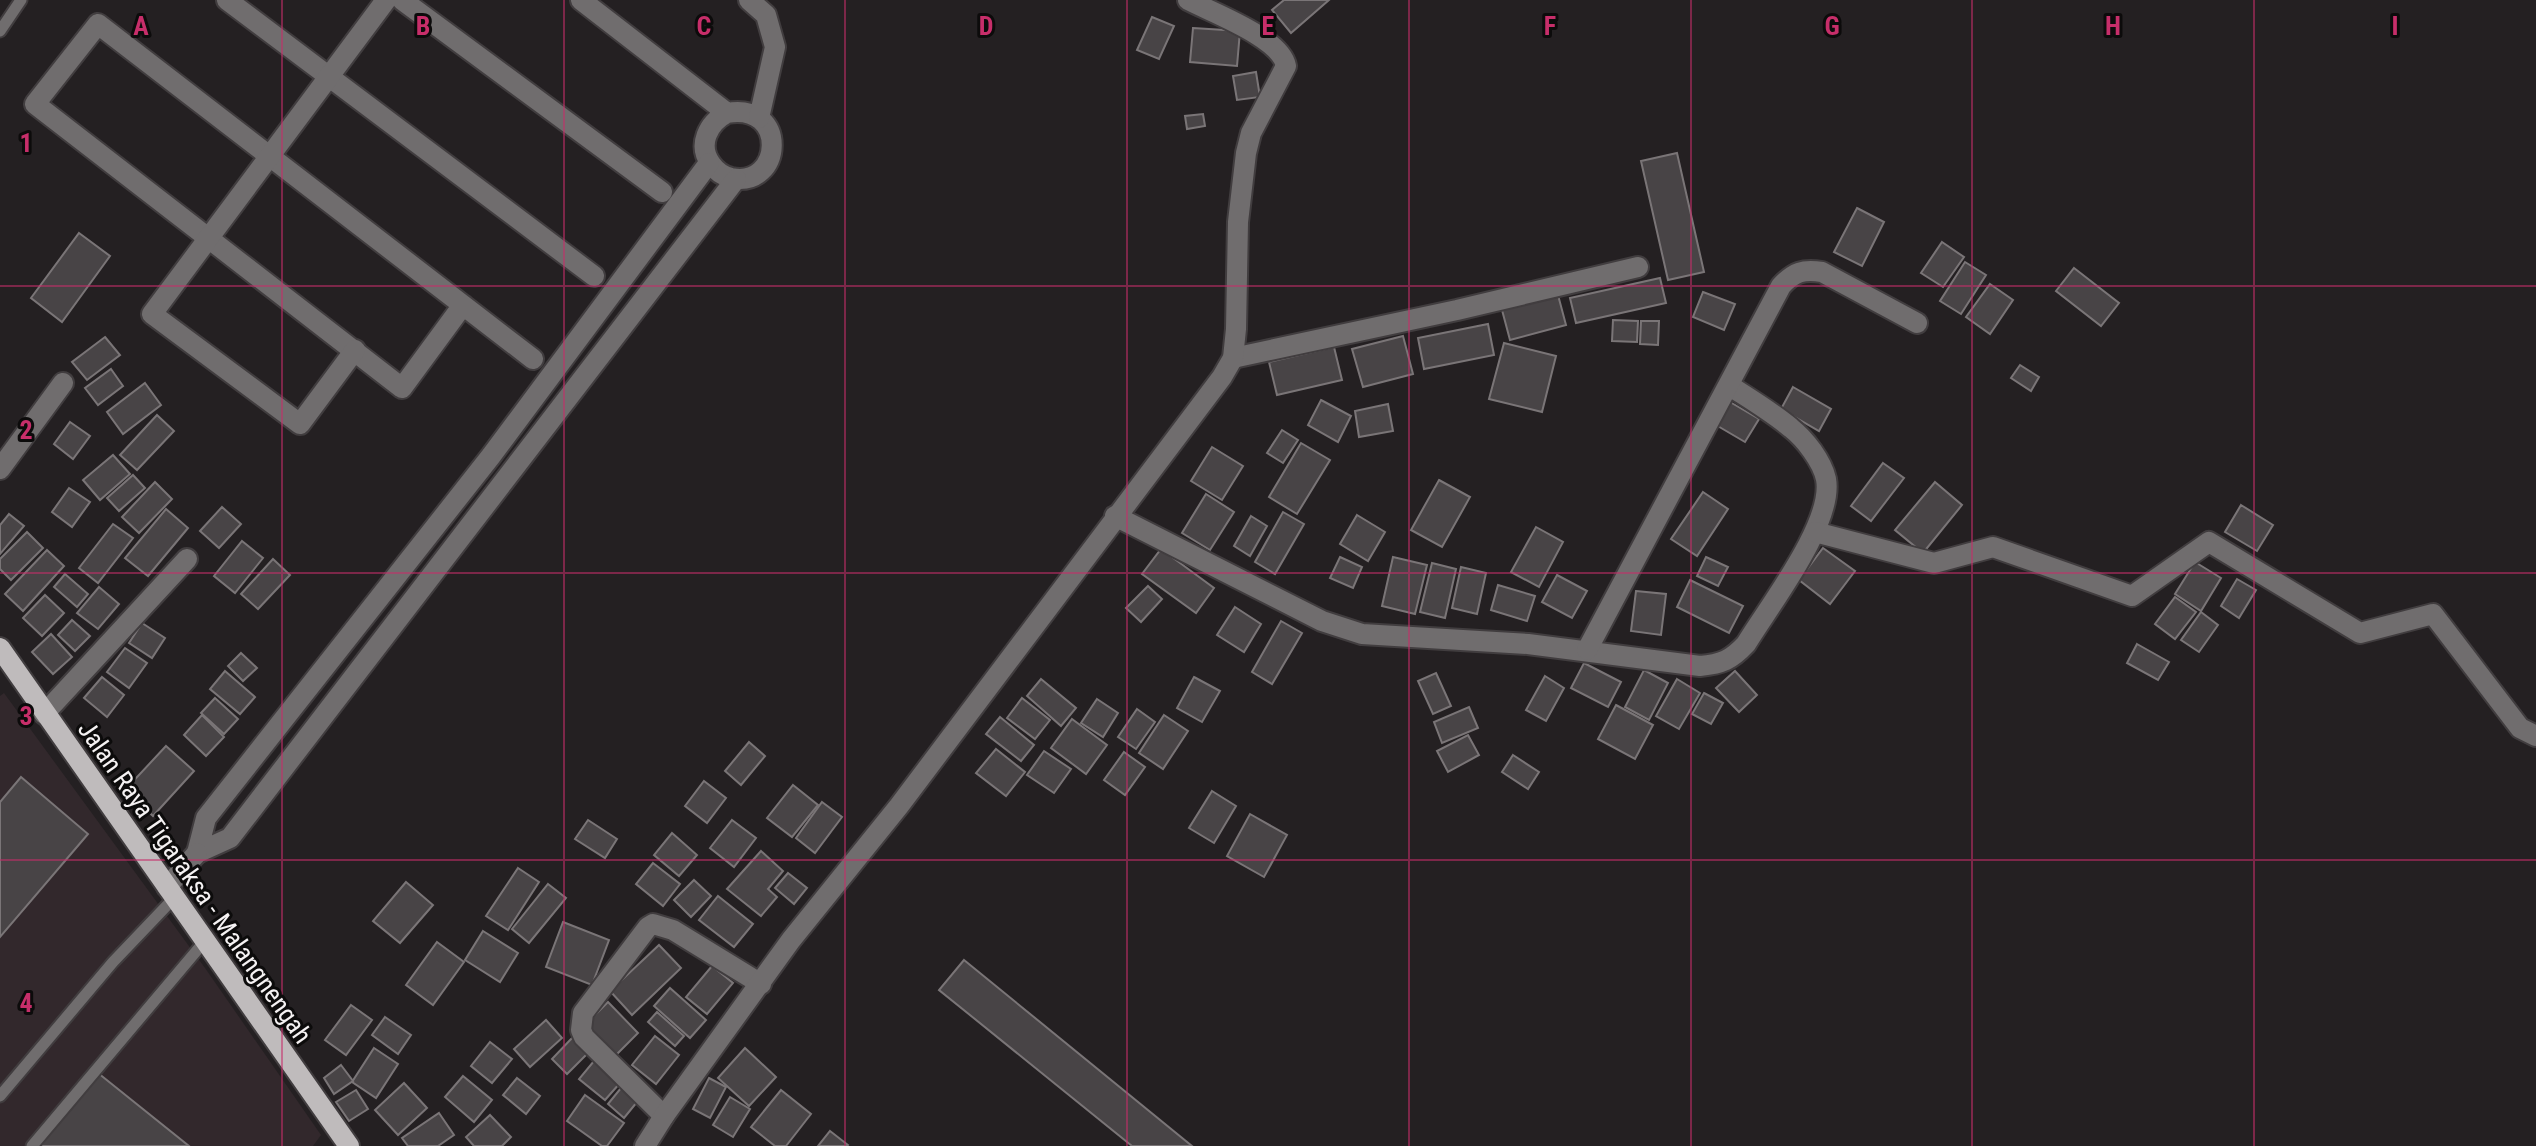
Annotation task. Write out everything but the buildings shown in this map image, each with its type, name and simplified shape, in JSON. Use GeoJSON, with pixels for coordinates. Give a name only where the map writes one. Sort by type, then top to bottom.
{"type":"FeatureCollection","features":[{"type":"Feature","properties":{"kind":"main road","name":"Jalan Raya Tigaraksa - Malangnengah"},"geometry":{"type":"LineString","coordinates":[[0,648],[349,1146]]}},
{"type":"Feature","properties":{"kind":"street"},"geometry":{"type":"LineString","coordinates":[[227,0],[594,276]]}},
{"type":"Feature","properties":{"kind":"street"},"geometry":{"type":"LineString","coordinates":[[355,350],[300,424],[152,314],[386,0]]}},
{"type":"Feature","properties":{"kind":"street"},"geometry":{"type":"LineString","coordinates":[[402,0],[662,192]]}},
{"type":"Feature","properties":{"kind":"street"},"geometry":{"type":"LineString","coordinates":[[581,0],[727,113]]}},
{"type":"Feature","properties":{"kind":"street"},"geometry":{"type":"LineString","coordinates":[[749,0],[766,15],[775,47],[759,118]]}},
{"type":"Feature","properties":{"kind":"street"},"geometry":{"type":"LineString","coordinates":[[645,1146],[791,940],[891,817],[1222,377],[1233,358],[1238,314],[1238,222],[1244,164],[1251,133],[1286,66],[1279,51],[1266,40],[1188,0]]}},
{"type":"Feature","properties":{"kind":"street"},"geometry":{"type":"LineString","coordinates":[[463,305],[402,388],[35,104],[98,24],[270,156],[533,359]]}},
{"type":"Feature","properties":{"kind":"street"},"geometry":{"type":"LineString","coordinates":[[727,113],[749,113],[759,118],[771,135],[770,157],[757,174],[736,179],[726,177],[709,163],[705,153],[706,134],[718,117],[727,113]]}},
{"type":"Feature","properties":{"kind":"street"},"geometry":{"type":"LineString","coordinates":[[171,892],[197,853],[206,818],[491,456],[709,163]]}},
{"type":"Feature","properties":{"kind":"street"},"geometry":{"type":"LineString","coordinates":[[197,853],[230,838],[736,179]]}},
{"type":"Feature","properties":{"kind":"street"},"geometry":{"type":"LineString","coordinates":[[1233,358],[1638,267]]}},
{"type":"Feature","properties":{"kind":"street"},"geometry":{"type":"LineString","coordinates":[[1587,650],[1781,286],[1797,272],[1822,272],[1917,323]]}},
{"type":"Feature","properties":{"kind":"street"},"geometry":{"type":"LineString","coordinates":[[0,469],[63,383]]}},
{"type":"Feature","properties":{"kind":"street"},"geometry":{"type":"LineString","coordinates":[[1115,516],[1280,600],[1362,634],[1528,644],[1700,666],[1718,664],[1732,659],[1746,644],[1815,532],[1824,502],[1826,479],[1816,458],[1792,428],[1730,386]]}},
{"type":"Feature","properties":{"kind":"street"},"geometry":{"type":"LineString","coordinates":[[1815,532],[1934,563],[1993,547],[2132,596],[2209,542],[2360,633],[2433,614],[2520,728],[2536,736]]}},
{"type":"Feature","properties":{"kind":"street"},"geometry":{"type":"LineString","coordinates":[[44,714],[187,559]]}},
{"type":"Feature","properties":{"kind":"street"},"geometry":{"type":"LineString","coordinates":[[664,1116],[584,1037],[581,1030],[583,1013],[653,924],[673,930],[761,984]]}},
{"type":"Feature","properties":{"kind":"lane"},"geometry":{"type":"LineString","coordinates":[[0,31],[21,0]]}},
{"type":"Feature","properties":{"kind":"lane"},"geometry":{"type":"LineString","coordinates":[[0,1096],[171,892]]}},
{"type":"Feature","properties":{"kind":"lane"},"geometry":{"type":"LineString","coordinates":[[32,1146],[204,942]]}},
{"type":"Feature","properties":{"kind":"shaded area"},"geometry":{"type":"Polygon","coordinates":[[[4,693],[205,968],[321,1135],[313,1146],[0,1146],[0,696],[4,693]]]}}]}
